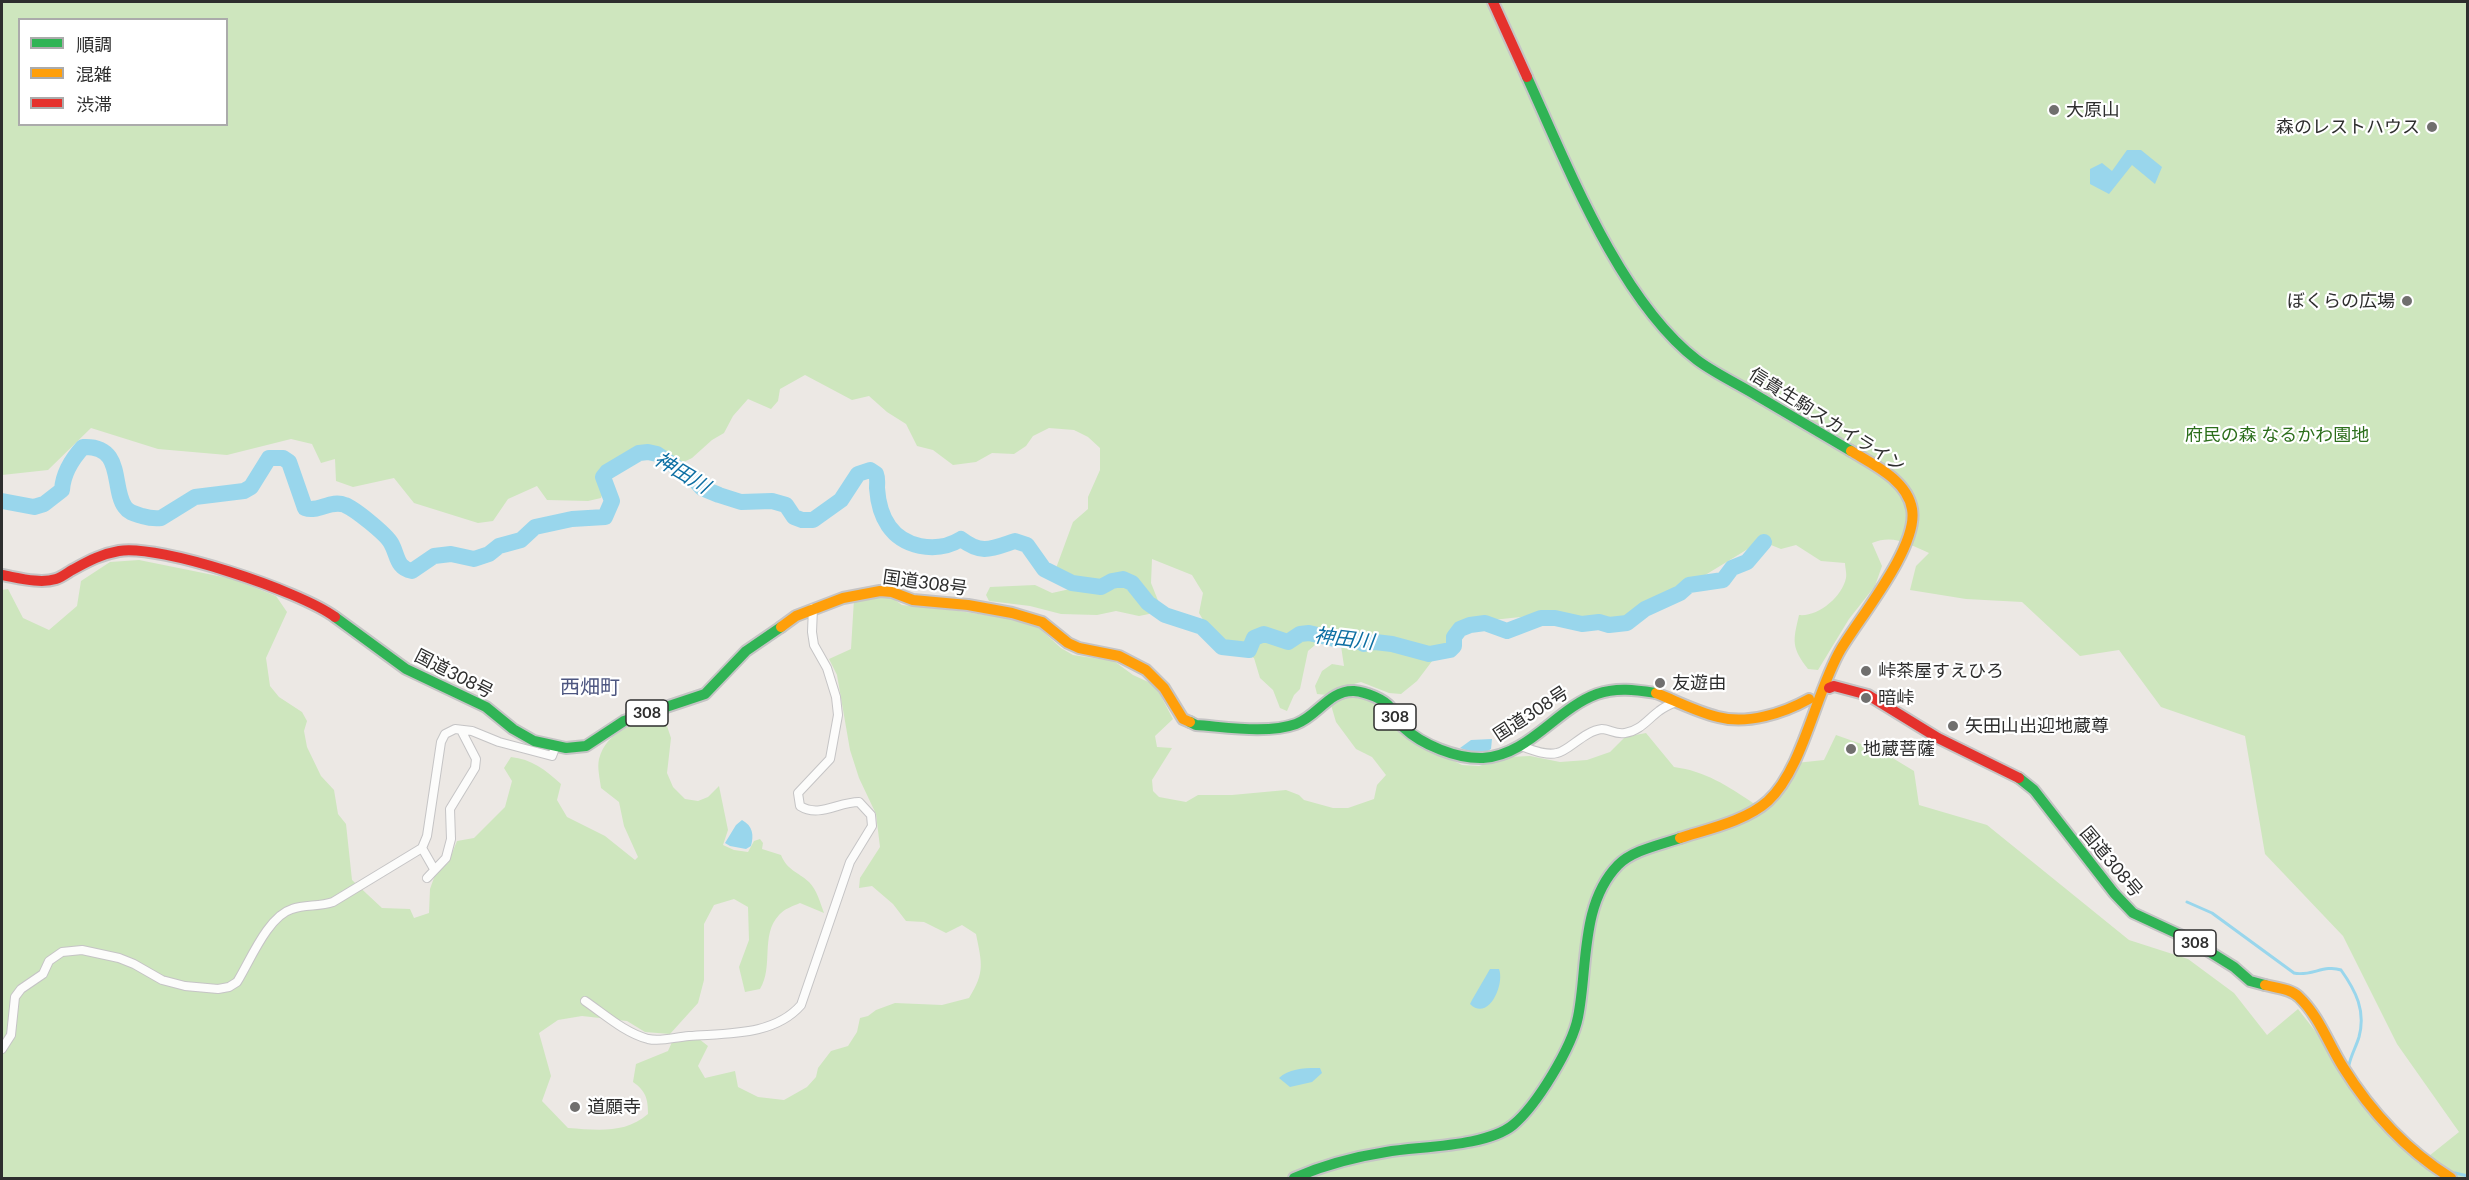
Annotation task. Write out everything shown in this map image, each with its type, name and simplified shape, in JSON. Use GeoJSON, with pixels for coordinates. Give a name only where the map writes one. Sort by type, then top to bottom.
{"type":"FeatureCollection","features":[{"type":"Feature","properties":{"kind":"main road","name":"信貴生駒スカイライン"},"geometry":{"type":"LineString","coordinates":[[1293,1179],[1329,1163],[1355,1157],[1488,1138],[1502,1134],[1517,1122],[1533,1101],[1572,1038],[1579,1015],[1595,902],[1608,875],[1631,856],[1751,811],[1775,794],[1793,760],[1827,676],[1906,545],[1914,519],[1907,494],[1898,482],[1879,468],[1698,361],[1652,316],[1606,242],[1571,173],[1493,2]]}},
{"type":"Feature","properties":{"kind":"main road","name":"国道308号"},"geometry":{"type":"LineString","coordinates":[[2,576],[28,580],[56,579],[94,558],[120,551],[148,552],[234,573],[320,606],[406,669],[486,707],[523,736],[555,747],[586,746],[624,721],[705,694],[723,672],[746,651],[796,616],[843,598],[880,591],[892,592],[913,600],[968,605],[1027,616],[1042,622],[1074,646],[1119,656],[1146,670],[1164,688],[1183,719],[1196,724],[1259,729],[1294,725],[1305,720],[1331,697],[1354,691],[1380,699],[1390,707],[1404,728],[1424,742],[1464,757],[1495,756],[1519,746],[1566,711],[1597,694],[1613,690],[1644,690],[1719,718],[1738,719],[1760,717],[1793,708],[1809,699]]}},
{"type":"Feature","properties":{"kind":"main road","name":"国道308号"},"geometry":{"type":"LineString","coordinates":[[1829,688],[1834,686],[1868,695],[1938,738],[2013,774],[2034,790],[2114,893],[2133,913],[2189,939],[2234,967],[2250,981],[2292,992],[2299,997],[2344,1070],[2391,1129],[2407,1147],[2451,1179]]}},
{"type":"Feature","properties":{"kind":"street"},"geometry":{"type":"LineString","coordinates":[[585,1001],[630,1031],[647,1039],[664,1040],[757,1030],[792,1016],[801,1005],[850,862],[872,826],[871,815],[859,802],[815,812],[800,807],[798,793],[830,759],[838,715],[830,675],[814,645],[813,608]]}},
{"type":"Feature","properties":{"kind":"street"},"geometry":{"type":"LineString","coordinates":[[1519,746],[1544,753],[1557,753],[1564,751],[1576,740],[1602,729],[1622,733],[1645,725],[1659,711],[1677,701]]}},
{"type":"Feature","properties":{"kind":"street"},"geometry":{"type":"LineString","coordinates":[[2,1049],[11,1035],[12,1008],[15,997],[21,989],[43,974],[50,961],[62,952],[82,950],[119,958],[162,980],[185,986],[218,990],[237,982],[278,915],[298,907],[333,902],[422,848],[428,836],[441,742],[445,734],[455,729],[472,731],[499,742],[552,756],[555,747]]}},
{"type":"Feature","properties":{"kind":"street"},"geometry":{"type":"LineString","coordinates":[[427,878],[434,869],[441,865],[448,850],[452,831],[450,809],[475,768],[476,759],[461,730]]}},
{"type":"Feature","properties":{"kind":"street"},"geometry":{"type":"LineString","coordinates":[[422,848],[434,869]]}},
{"type":"Feature","properties":{"kind":"green space","name":"府民の森 なるかわ園地"},"geometry":{"type":"Polygon","coordinates":[[[2,2],[2467,2],[2467,1178],[2,1178],[2,590],[8,589],[23,618],[49,630],[77,606],[81,581],[110,562],[139,560],[233,579],[276,596],[287,612],[266,658],[270,686],[279,697],[302,712],[307,721],[304,731],[307,747],[321,776],[334,790],[338,814],[346,824],[352,880],[382,908],[410,909],[414,918],[429,913],[430,889],[435,875],[448,863],[457,841],[474,838],[505,807],[512,781],[504,768],[511,757],[532,763],[550,774],[561,784],[557,800],[567,817],[605,836],[635,860],[638,857],[624,826],[619,802],[601,788],[599,759],[603,749],[616,734],[634,724],[663,714],[671,738],[667,773],[673,787],[685,799],[698,801],[708,797],[719,786],[728,830],[723,845],[734,850],[748,852],[754,841],[760,839],[763,843],[762,849],[781,855],[790,867],[812,885],[824,913],[800,903],[779,915],[770,932],[766,971],[760,989],[745,992],[739,967],[749,940],[748,907],[734,899],[714,905],[704,924],[704,980],[698,1003],[670,1034],[645,1032],[627,1021],[582,1016],[558,1020],[539,1033],[551,1076],[542,1101],[568,1128],[600,1130],[620,1128],[648,1114],[645,1096],[633,1082],[636,1064],[668,1051],[672,1042],[699,1039],[708,1046],[698,1066],[705,1078],[735,1071],[738,1087],[758,1097],[784,1100],[807,1087],[816,1077],[818,1068],[831,1051],[848,1046],[857,1032],[860,1018],[895,1003],[942,1005],[969,998],[978,981],[981,968],[976,934],[962,925],[946,933],[924,922],[906,921],[893,904],[872,886],[859,888],[860,878],[880,847],[876,814],[859,778],[850,750],[837,675],[829,659],[851,649],[854,599],[891,597],[902,605],[1024,621],[1038,627],[1061,648],[1073,655],[1114,661],[1133,675],[1155,685],[1173,719],[1155,736],[1157,747],[1172,748],[1152,780],[1153,791],[1159,797],[1186,802],[1198,795],[1232,795],[1286,790],[1299,795],[1304,800],[1333,808],[1348,808],[1374,799],[1377,785],[1386,775],[1372,757],[1356,749],[1336,722],[1331,705],[1347,697],[1366,699],[1382,708],[1446,757],[1462,765],[1479,766],[1508,757],[1530,756],[1560,762],[1587,760],[1610,752],[1625,737],[1646,733],[1674,767],[1706,776],[1753,803],[1778,798],[1796,763],[1824,760],[1836,735],[1881,751],[1914,771],[1919,805],[1987,825],[2129,940],[2188,959],[2234,993],[2267,1035],[2298,1009],[2419,1164],[2459,1132],[2397,1044],[2343,936],[2265,854],[2245,736],[2161,707],[2119,650],[2080,656],[2022,602],[1966,599],[1910,590],[1916,566],[1929,553],[1901,541],[1880,540],[1872,543],[1882,566],[1875,586],[1849,619],[1818,670],[1808,669],[1796,649],[1795,638],[1799,615],[1814,613],[1834,599],[1844,585],[1845,563],[1821,561],[1796,545],[1781,549],[1761,541],[1679,591],[1646,605],[1626,622],[1610,622],[1599,618],[1572,621],[1549,614],[1464,623],[1452,634],[1450,642],[1442,648],[1417,681],[1401,694],[1389,693],[1361,682],[1333,690],[1327,695],[1317,694],[1315,686],[1322,671],[1332,664],[1344,666],[1341,646],[1355,636],[1328,634],[1308,651],[1300,689],[1294,695],[1287,711],[1280,708],[1273,690],[1260,678],[1254,658],[1211,633],[1199,613],[1203,593],[1192,575],[1152,559],[1151,583],[1159,603],[1149,614],[1139,616],[1116,611],[1097,615],[1061,614],[1030,606],[989,601],[986,595],[990,587],[1035,585],[1052,593],[1070,589],[1068,576],[1055,571],[1073,522],[1088,509],[1088,497],[1100,470],[1100,448],[1088,437],[1074,430],[1049,428],[1033,436],[1026,446],[1014,454],[992,453],[976,462],[953,465],[933,450],[917,446],[906,424],[887,412],[869,396],[852,400],[805,375],[780,389],[778,401],[771,409],[748,399],[733,416],[724,433],[712,440],[692,458],[678,465],[657,447],[643,447],[604,470],[600,479],[604,489],[601,498],[588,501],[547,500],[537,486],[508,499],[493,521],[478,523],[414,503],[394,478],[353,487],[336,481],[335,459],[321,463],[312,444],[291,439],[227,455],[158,449],[91,428],[48,470],[2,475],[2,2]]]}},
{"type":"Feature","properties":{"kind":"water"},"geometry":{"type":"Polygon","coordinates":[[[2127,150],[2141,150],[2162,167],[2155,184],[2132,165],[2109,194],[2090,184],[2090,169],[2102,163],[2112,171],[2127,150]]]}},
{"type":"Feature","properties":{"kind":"water"},"geometry":{"type":"Polygon","coordinates":[[[1492,739],[1491,749],[1481,755],[1460,748],[1471,740],[1492,739]]]}},
{"type":"Feature","properties":{"kind":"water"},"geometry":{"type":"Polygon","coordinates":[[[742,820],[750,828],[752,835],[751,846],[746,849],[725,843],[736,825],[742,820]]]}},
{"type":"Feature","properties":{"kind":"water"},"geometry":{"type":"Polygon","coordinates":[[[1490,969],[1499,969],[1500,984],[1489,1005],[1477,1008],[1470,1004],[1490,969]]]}},
{"type":"Feature","properties":{"kind":"water"},"geometry":{"type":"Polygon","coordinates":[[[1320,1068],[1322,1073],[1312,1082],[1290,1087],[1279,1078],[1291,1071],[1320,1068]]]}},
{"type":"Feature","properties":{"kind":"waterway","name":"神田川"},"geometry":{"type":"LineString","coordinates":[[2,501],[34,507],[44,504],[62,490],[69,467],[83,447],[96,448],[111,460],[121,499],[127,509],[135,514],[154,518],[161,518],[195,497],[244,491],[251,487],[269,458],[283,458],[289,462],[305,508],[315,509],[335,504],[350,507],[383,534],[391,543],[400,564],[412,571],[434,556],[451,554],[474,559],[489,554],[499,546],[521,540],[535,527],[572,519],[605,517],[612,501],[603,477],[607,472],[639,453],[657,454],[688,473],[702,488],[719,495],[741,502],[772,501],[786,505],[794,517],[802,520],[813,520],[841,500],[858,474],[870,470],[877,476],[878,499],[888,526],[894,533],[910,543],[936,547],[946,546],[961,539],[975,547],[987,549],[1015,541],[1027,545],[1044,569],[1072,583],[1101,587],[1112,581],[1123,579],[1132,583],[1148,603],[1165,615],[1202,627],[1222,647],[1249,650],[1254,638],[1264,634],[1288,642],[1300,634],[1309,633],[1339,640],[1357,640],[1364,644],[1375,642],[1392,644],[1429,654],[1450,650],[1454,646],[1454,637],[1460,629],[1470,625],[1485,623],[1507,631],[1541,618],[1555,618],[1582,624],[1627,623],[1645,609],[1680,593],[1689,585],[1723,580],[1732,568],[1747,562],[1764,542]]}},
{"type":"Feature","properties":{"kind":"waterway"},"geometry":{"type":"LineString","coordinates":[[2187,902],[2212,913],[2294,973],[2341,970],[2355,994],[2361,1019],[2359,1037],[2349,1065]]}},
{"type":"Feature","properties":{"kind":"waterway"},"geometry":{"type":"LineString","coordinates":[[2455,1173],[2468,1176]]}},
{"type":"Feature","properties":{"kind":"traffic: fast"},"geometry":{"type":"LineString","coordinates":[[1527,77],[1598,229],[1620,268],[1669,335],[1709,368],[1851,451]]}},
{"type":"Feature","properties":{"kind":"traffic: fast"},"geometry":{"type":"LineString","coordinates":[[335,617],[406,669],[486,707],[513,729],[534,741],[566,748],[586,746],[624,721],[705,694],[746,651],[781,627]]}},
{"type":"Feature","properties":{"kind":"traffic: fast"},"geometry":{"type":"LineString","coordinates":[[1190,722],[1196,725],[1247,729],[1285,727],[1304,720],[1337,695],[1354,691],[1369,694],[1384,702],[1391,708],[1403,727],[1420,740],[1440,750],[1462,756],[1483,758],[1514,749],[1568,710],[1597,694],[1619,690],[1656,693]]}},
{"type":"Feature","properties":{"kind":"traffic: fast"},"geometry":{"type":"LineString","coordinates":[[2019,778],[2034,790],[2114,893],[2133,913],[2189,939],[2234,967],[2250,981],[2265,985]]}},
{"type":"Feature","properties":{"kind":"traffic: fast"},"geometry":{"type":"LineString","coordinates":[[1294,1178],[1328,1165],[1362,1156],[1487,1138],[1513,1125],[1543,1090],[1569,1044],[1578,1017],[1591,917],[1606,881],[1618,865],[1631,855],[1680,838]]}},
{"type":"Feature","properties":{"kind":"traffic: slow"},"geometry":{"type":"LineString","coordinates":[[1680,838],[1726,824],[1749,814],[1768,801],[1780,787],[1800,750],[1832,666],[1886,581],[1907,542],[1912,524],[1912,509],[1904,490],[1888,474],[1851,451]]}},
{"type":"Feature","properties":{"kind":"traffic: slow"},"geometry":{"type":"LineString","coordinates":[[781,627],[796,616],[843,598],[880,591],[892,592],[913,600],[968,605],[1012,613],[1042,622],[1068,643],[1079,648],[1119,656],[1146,670],[1164,688],[1183,719],[1190,722]]}},
{"type":"Feature","properties":{"kind":"traffic: slow"},"geometry":{"type":"LineString","coordinates":[[1656,693],[1702,712],[1741,720],[1777,713],[1809,699]]}},
{"type":"Feature","properties":{"kind":"traffic: slow"},"geometry":{"type":"LineString","coordinates":[[2265,985],[2288,990],[2299,997],[2318,1022],[2354,1084],[2378,1115],[2419,1155],[2451,1178]]}},
{"type":"Feature","properties":{"kind":"traffic: jam"},"geometry":{"type":"LineString","coordinates":[[1493,2],[1527,77]]}},
{"type":"Feature","properties":{"kind":"traffic: jam"},"geometry":{"type":"LineString","coordinates":[[2,575],[29,580],[50,580],[106,554],[119,551],[139,551],[196,562],[262,583],[317,606],[335,617]]}},
{"type":"Feature","properties":{"kind":"traffic: jam"},"geometry":{"type":"LineString","coordinates":[[1829,688],[1834,686],[1868,695],[1938,738],[2019,778]]}},
{"type":"Feature","properties":{"kind":"place","name":"大原山"},"geometry":{"type":"Point","coordinates":[2054,110]}},
{"type":"Feature","properties":{"kind":"place","name":"森のレストハウス"},"geometry":{"type":"Point","coordinates":[2432,127]}},
{"type":"Feature","properties":{"kind":"place","name":"ぼくらの広場"},"geometry":{"type":"Point","coordinates":[2407,301]}},
{"type":"Feature","properties":{"kind":"place","name":"峠茶屋すえひろ"},"geometry":{"type":"Point","coordinates":[1866,671]}},
{"type":"Feature","properties":{"kind":"place","name":"友遊由"},"geometry":{"type":"Point","coordinates":[1660,683]}},
{"type":"Feature","properties":{"kind":"place","name":"暗峠"},"geometry":{"type":"Point","coordinates":[1866,698]}},
{"type":"Feature","properties":{"kind":"place","name":"矢田山出迎地蔵尊"},"geometry":{"type":"Point","coordinates":[1953,726]}},
{"type":"Feature","properties":{"kind":"place","name":"地蔵菩薩"},"geometry":{"type":"Point","coordinates":[1851,749]}},
{"type":"Feature","properties":{"kind":"place","name":"道願寺"},"geometry":{"type":"Point","coordinates":[575,1107]}},
{"type":"Feature","properties":{"kind":"district","name":"西畑町"},"geometry":{"type":"Point","coordinates":[590,688]}}]}
